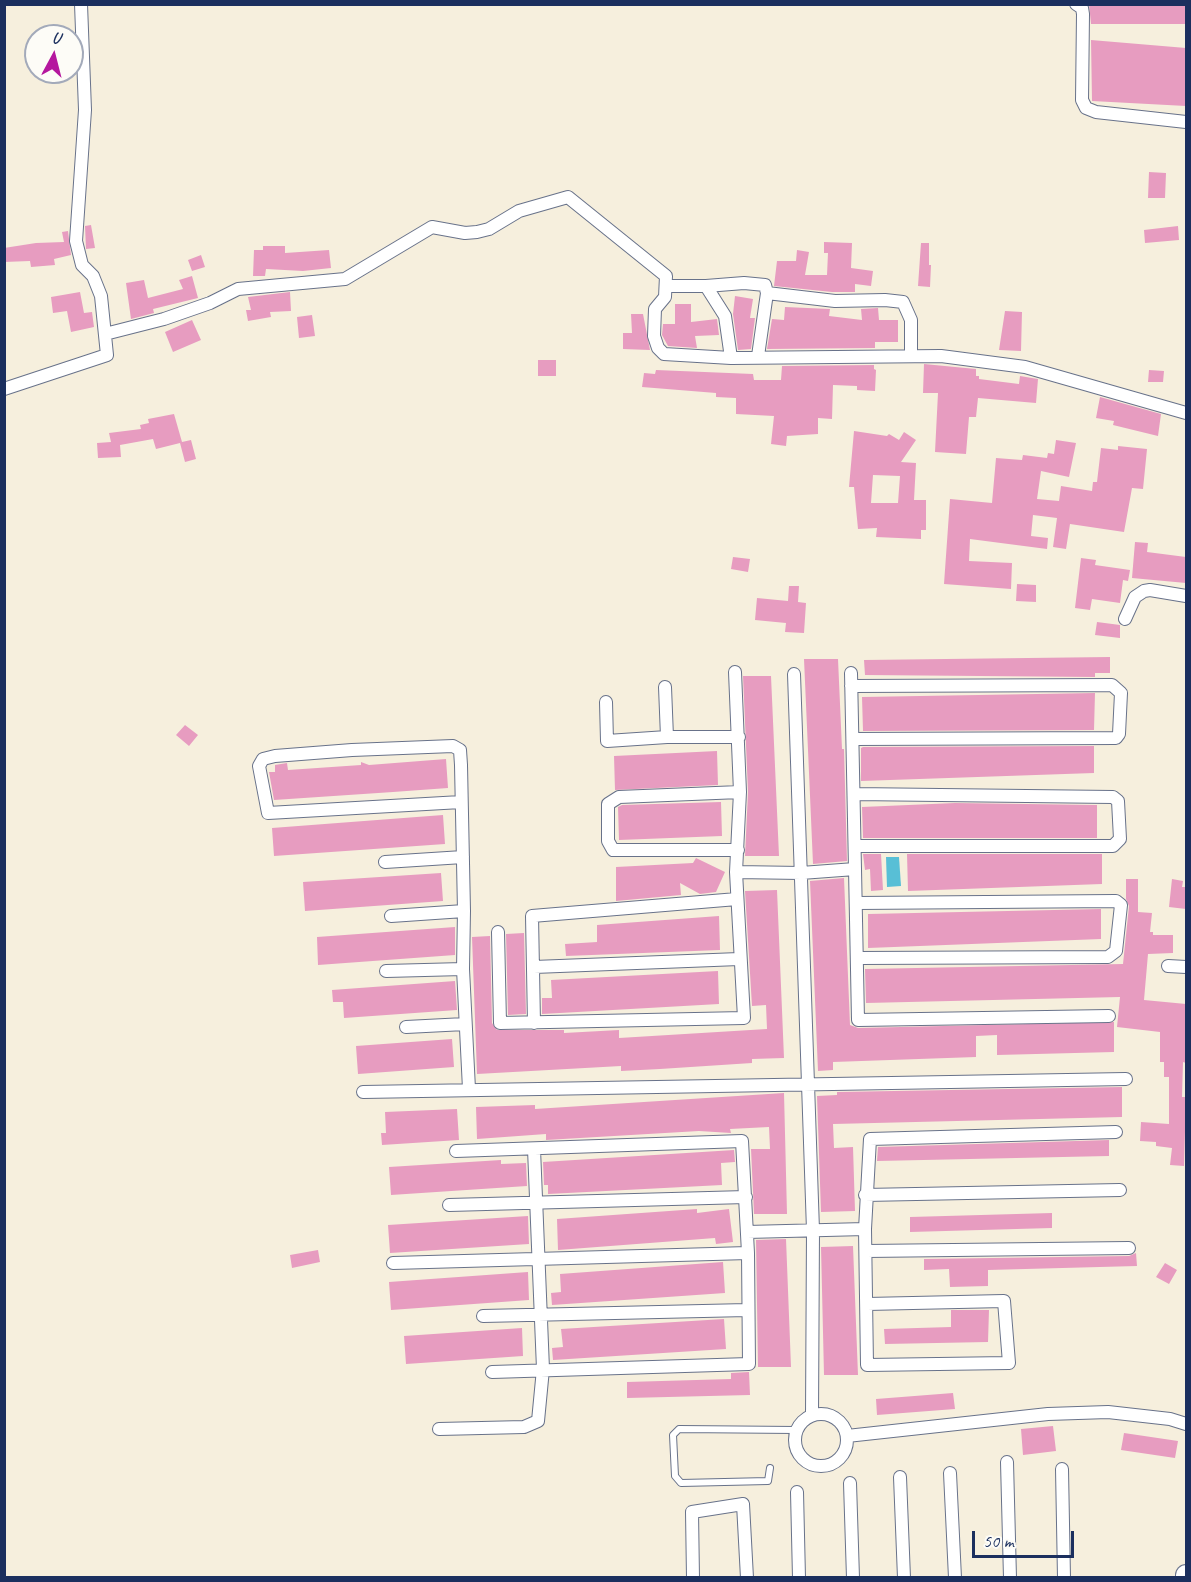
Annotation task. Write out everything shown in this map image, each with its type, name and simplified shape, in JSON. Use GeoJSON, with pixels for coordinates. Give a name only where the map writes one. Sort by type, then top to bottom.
{"type":"FeatureCollection","features":[{"type":"Feature","properties":{"kind":"street"},"geometry":{"type":"LineString","coordinates":[[4,389],[107,355],[101,296],[93,276],[81,265],[76,241],[85,110],[81,4]]}},
{"type":"Feature","properties":{"kind":"street"},"geometry":{"type":"LineString","coordinates":[[1076,4],[1082,8],[1083,14],[1083,104],[1096,112],[1186,122]]}},
{"type":"Feature","properties":{"kind":"street"},"geometry":{"type":"LineString","coordinates":[[105,334],[164,319],[210,303],[238,289],[345,279],[432,227],[455,232],[477,232],[489,229],[519,211],[565,197],[573,200],[666,276],[668,286],[665,297],[655,309],[654,336],[658,348],[664,354],[731,358],[941,356],[1025,367],[1186,413]]}},
{"type":"Feature","properties":{"kind":"street"},"geometry":{"type":"LineString","coordinates":[[668,286],[759,283],[765,285],[767,293],[758,356]]}},
{"type":"Feature","properties":{"kind":"street"},"geometry":{"type":"LineString","coordinates":[[706,286],[725,316],[731,358]]}},
{"type":"Feature","properties":{"kind":"street"},"geometry":{"type":"LineString","coordinates":[[767,293],[835,301],[903,302],[911,320],[911,357]]}},
{"type":"Feature","properties":{"kind":"street"},"geometry":{"type":"LineString","coordinates":[[1125,619],[1135,597],[1144,591],[1186,596]]}},
{"type":"Feature","properties":{"kind":"street"},"geometry":{"type":"LineString","coordinates":[[498,932],[501,1023],[744,1018],[736,872],[740,792],[735,672]]}},
{"type":"Feature","properties":{"kind":"street"},"geometry":{"type":"LineString","coordinates":[[794,674],[813,1230],[812,1415]]}},
{"type":"Feature","properties":{"kind":"street"},"geometry":{"type":"LineString","coordinates":[[853,739],[1116,738],[1119,734],[1121,693],[1112,685],[851,680],[858,1020],[1109,1016]]}},
{"type":"Feature","properties":{"kind":"street"},"geometry":{"type":"LineString","coordinates":[[665,687],[667,737]]}},
{"type":"Feature","properties":{"kind":"street"},"geometry":{"type":"LineString","coordinates":[[606,702],[607,741],[667,737],[739,737]]}},
{"type":"Feature","properties":{"kind":"street"},"geometry":{"type":"LineString","coordinates":[[461,802],[268,813],[265,807],[260,764],[262,759],[275,756],[455,746],[460,750],[464,911],[463,969],[469,1089]]}},
{"type":"Feature","properties":{"kind":"street"},"geometry":{"type":"LineString","coordinates":[[738,850],[613,850],[608,841],[608,804],[619,797],[740,792]]}},
{"type":"Feature","properties":{"kind":"street"},"geometry":{"type":"LineString","coordinates":[[854,794],[1113,797],[1118,801],[1120,839],[1113,846],[855,846]]}},
{"type":"Feature","properties":{"kind":"street"},"geometry":{"type":"LineString","coordinates":[[385,862],[463,857]]}},
{"type":"Feature","properties":{"kind":"street"},"geometry":{"type":"LineString","coordinates":[[736,872],[801,873],[855,869]]}},
{"type":"Feature","properties":{"kind":"street"},"geometry":{"type":"LineString","coordinates":[[534,1023],[531,916],[737,899]]}},
{"type":"Feature","properties":{"kind":"street"},"geometry":{"type":"LineString","coordinates":[[857,903],[1116,901],[1121,905],[1116,951],[1108,957],[858,958]]}},
{"type":"Feature","properties":{"kind":"street"},"geometry":{"type":"LineString","coordinates":[[391,916],[464,911]]}},
{"type":"Feature","properties":{"kind":"street"},"geometry":{"type":"LineString","coordinates":[[534,967],[739,959]]}},
{"type":"Feature","properties":{"kind":"street"},"geometry":{"type":"LineString","coordinates":[[1168,966],[1186,967]]}},
{"type":"Feature","properties":{"kind":"street"},"geometry":{"type":"LineString","coordinates":[[386,971],[463,969]]}},
{"type":"Feature","properties":{"kind":"street"},"geometry":{"type":"LineString","coordinates":[[406,1027],[465,1023]]}},
{"type":"Feature","properties":{"kind":"street"},"geometry":{"type":"LineString","coordinates":[[363,1092],[809,1082],[1126,1078]]}},
{"type":"Feature","properties":{"kind":"street"},"geometry":{"type":"LineString","coordinates":[[867,1304],[1004,1301],[1009,1363],[867,1365],[865,1195],[870,1139],[1116,1132]]}},
{"type":"Feature","properties":{"kind":"street"},"geometry":{"type":"LineString","coordinates":[[456,1151],[742,1141],[748,1253],[749,1364],[492,1372]]}},
{"type":"Feature","properties":{"kind":"street"},"geometry":{"type":"LineString","coordinates":[[439,1429],[532,1426],[538,1421],[543,1369],[534,1149]]}},
{"type":"Feature","properties":{"kind":"street"},"geometry":{"type":"LineString","coordinates":[[865,1195],[1120,1190]]}},
{"type":"Feature","properties":{"kind":"street"},"geometry":{"type":"LineString","coordinates":[[449,1205],[746,1197]]}},
{"type":"Feature","properties":{"kind":"street"},"geometry":{"type":"LineString","coordinates":[[747,1232],[865,1229]]}},
{"type":"Feature","properties":{"kind":"street"},"geometry":{"type":"LineString","coordinates":[[866,1251],[1129,1248]]}},
{"type":"Feature","properties":{"kind":"street"},"geometry":{"type":"LineString","coordinates":[[393,1263],[748,1253]]}},
{"type":"Feature","properties":{"kind":"street"},"geometry":{"type":"LineString","coordinates":[[483,1316],[747,1310]]}},
{"type":"Feature","properties":{"kind":"street"},"geometry":{"type":"LineString","coordinates":[[846,1436],[1048,1414],[1108,1412],[1170,1419],[1186,1424]]}},
{"type":"Feature","properties":{"kind":"street"},"geometry":{"type":"LineString","coordinates":[[812,1415],[830,1415],[839,1421],[846,1436],[845,1449],[831,1464],[821,1466],[811,1464],[796,1450],[796,1430],[812,1415]]}},
{"type":"Feature","properties":{"kind":"street"},"geometry":{"type":"LineString","coordinates":[[1007,1462],[1010,1578]]}},
{"type":"Feature","properties":{"kind":"street"},"geometry":{"type":"LineString","coordinates":[[1062,1469],[1064,1578]]}},
{"type":"Feature","properties":{"kind":"street"},"geometry":{"type":"LineString","coordinates":[[950,1473],[956,1578]]}},
{"type":"Feature","properties":{"kind":"street"},"geometry":{"type":"LineString","coordinates":[[900,1477],[904,1578]]}},
{"type":"Feature","properties":{"kind":"street"},"geometry":{"type":"LineString","coordinates":[[850,1483],[853,1578]]}},
{"type":"Feature","properties":{"kind":"street"},"geometry":{"type":"LineString","coordinates":[[797,1492],[799,1578]]}},
{"type":"Feature","properties":{"kind":"street"},"geometry":{"type":"LineString","coordinates":[[693,1578],[692,1512],[743,1504],[747,1578]]}},
{"type":"Feature","properties":{"kind":"lane"},"geometry":{"type":"LineString","coordinates":[[770,1468],[768,1481],[681,1483],[675,1476],[673,1435],[679,1429],[796,1430]]}},
{"type":"Feature","properties":{"kind":"water"},"geometry":{"type":"Polygon","coordinates":[[[886,857],[899,857],[901,886],[887,887],[886,857]]]}},
{"type":"Feature","properties":{"kind":"building"},"geometry":{"type":"Polygon","coordinates":[[[1089,4],[1186,5],[1186,24],[1091,24],[1089,4]]]}},
{"type":"Feature","properties":{"kind":"building"},"geometry":{"type":"Polygon","coordinates":[[[1091,40],[1186,48],[1186,106],[1092,101],[1091,40]]]}},
{"type":"Feature","properties":{"kind":"building"},"geometry":{"type":"Polygon","coordinates":[[[1149,172],[1166,173],[1165,198],[1148,198],[1149,172]]]}},
{"type":"Feature","properties":{"kind":"building"},"geometry":{"type":"Polygon","coordinates":[[[91,225],[95,248],[86,249],[85,226],[91,225]]]}},
{"type":"Feature","properties":{"kind":"building"},"geometry":{"type":"Polygon","coordinates":[[[1178,226],[1179,240],[1145,243],[1144,230],[1178,226]]]}},
{"type":"Feature","properties":{"kind":"building"},"geometry":{"type":"Polygon","coordinates":[[[68,231],[71,255],[54,259],[55,265],[31,267],[30,261],[4,262],[4,248],[64,242],[62,232],[68,231]]]}},
{"type":"Feature","properties":{"kind":"building"},"geometry":{"type":"Polygon","coordinates":[[[824,242],[852,243],[851,268],[873,271],[871,286],[855,284],[855,292],[832,292],[774,286],[777,261],[796,261],[797,250],[809,252],[805,275],[827,275],[828,253],[824,253],[824,242]]]}},
{"type":"Feature","properties":{"kind":"building"},"geometry":{"type":"Polygon","coordinates":[[[921,243],[929,243],[930,287],[918,286],[921,243]]]}},
{"type":"Feature","properties":{"kind":"building"},"geometry":{"type":"Polygon","coordinates":[[[263,246],[285,246],[285,253],[329,250],[331,268],[303,271],[266,269],[265,276],[253,276],[254,250],[263,250],[263,246]]]}},
{"type":"Feature","properties":{"kind":"building"},"geometry":{"type":"Polygon","coordinates":[[[201,255],[205,267],[192,271],[188,260],[201,255]]]}},
{"type":"Feature","properties":{"kind":"building"},"geometry":{"type":"Polygon","coordinates":[[[192,276],[198,298],[153,309],[154,313],[131,319],[126,283],[144,280],[148,298],[183,289],[179,280],[192,276]]]}},
{"type":"Feature","properties":{"kind":"building"},"geometry":{"type":"Polygon","coordinates":[[[80,292],[84,313],[92,312],[94,327],[71,332],[67,311],[53,313],[51,297],[80,292]]]}},
{"type":"Feature","properties":{"kind":"building"},"geometry":{"type":"Polygon","coordinates":[[[290,292],[291,311],[270,312],[271,317],[248,321],[246,310],[251,310],[248,297],[290,292]]]}},
{"type":"Feature","properties":{"kind":"building"},"geometry":{"type":"Polygon","coordinates":[[[735,296],[753,299],[750,318],[755,318],[751,349],[738,350],[733,314],[735,296]]]}},
{"type":"Feature","properties":{"kind":"building"},"geometry":{"type":"Polygon","coordinates":[[[675,304],[691,304],[691,322],[717,319],[719,335],[695,336],[697,348],[668,346],[662,335],[663,324],[675,324],[675,304]]]}},
{"type":"Feature","properties":{"kind":"building"},"geometry":{"type":"Polygon","coordinates":[[[785,307],[830,309],[829,316],[862,320],[861,309],[878,308],[879,320],[898,320],[898,342],[875,342],[875,348],[767,349],[772,319],[784,320],[785,307]]]}},
{"type":"Feature","properties":{"kind":"building"},"geometry":{"type":"Polygon","coordinates":[[[1005,311],[1022,312],[1021,351],[999,350],[1005,311]]]}},
{"type":"Feature","properties":{"kind":"building"},"geometry":{"type":"Polygon","coordinates":[[[631,314],[643,314],[650,350],[623,349],[623,333],[632,333],[631,314]]]}},
{"type":"Feature","properties":{"kind":"building"},"geometry":{"type":"Polygon","coordinates":[[[312,315],[315,336],[299,338],[297,317],[312,315]]]}},
{"type":"Feature","properties":{"kind":"building"},"geometry":{"type":"Polygon","coordinates":[[[192,320],[201,340],[173,352],[165,332],[192,320]]]}},
{"type":"Feature","properties":{"kind":"building"},"geometry":{"type":"Polygon","coordinates":[[[538,360],[556,360],[556,376],[538,376],[538,360]]]}},
{"type":"Feature","properties":{"kind":"building"},"geometry":{"type":"Polygon","coordinates":[[[924,364],[976,369],[976,376],[979,376],[979,379],[1019,384],[1020,376],[1038,379],[1036,403],[978,398],[976,417],[969,417],[966,454],[935,452],[938,393],[923,393],[924,364]]]}},
{"type":"Feature","properties":{"kind":"building"},"geometry":{"type":"Polygon","coordinates":[[[874,365],[876,370],[875,391],[857,390],[857,386],[833,385],[832,419],[818,418],[818,434],[787,436],[786,446],[771,444],[774,416],[736,414],[736,398],[716,397],[716,393],[642,387],[644,373],[655,374],[656,370],[753,374],[754,380],[781,380],[782,366],[874,365]]]}},
{"type":"Feature","properties":{"kind":"building"},"geometry":{"type":"Polygon","coordinates":[[[1149,370],[1164,371],[1163,382],[1148,382],[1149,370]]]}},
{"type":"Feature","properties":{"kind":"building"},"geometry":{"type":"Polygon","coordinates":[[[1100,397],[1161,414],[1158,436],[1113,425],[1114,421],[1096,418],[1100,397]]]}},
{"type":"Feature","properties":{"kind":"building"},"geometry":{"type":"Polygon","coordinates":[[[174,414],[182,442],[191,440],[196,459],[185,462],[180,443],[156,449],[153,439],[120,445],[121,457],[98,458],[97,443],[111,442],[109,433],[141,429],[140,425],[149,423],[148,419],[174,414]]]}},
{"type":"Feature","properties":{"kind":"building"},"geometry":{"type":"Polygon","coordinates":[[[854,431],[887,436],[889,434],[899,440],[904,432],[916,440],[901,462],[916,463],[914,500],[926,500],[926,530],[921,530],[921,539],[876,537],[877,528],[858,529],[854,487],[849,487],[854,431]],[[873,475],[871,503],[898,503],[900,476],[873,475]]]}},
{"type":"Feature","properties":{"kind":"building"},"geometry":{"type":"Polygon","coordinates":[[[1056,440],[1076,443],[1069,477],[1041,471],[1037,499],[1059,501],[1061,486],[1092,491],[1093,482],[1097,482],[1101,448],[1118,450],[1118,446],[1147,449],[1143,489],[1132,488],[1124,532],[1070,524],[1066,549],[1053,547],[1057,518],[1033,515],[1031,536],[1048,538],[1047,549],[970,539],[969,561],[1012,563],[1011,589],[944,584],[950,499],[992,503],[996,458],[1022,460],[1023,455],[1047,458],[1048,453],[1054,454],[1056,440]]]}},
{"type":"Feature","properties":{"kind":"building"},"geometry":{"type":"Polygon","coordinates":[[[1135,542],[1148,543],[1147,552],[1186,557],[1186,583],[1132,578],[1135,542]]]}},
{"type":"Feature","properties":{"kind":"building"},"geometry":{"type":"Polygon","coordinates":[[[733,557],[750,559],[748,572],[731,569],[733,557]]]}},
{"type":"Feature","properties":{"kind":"building"},"geometry":{"type":"Polygon","coordinates":[[[1081,558],[1096,560],[1095,565],[1130,570],[1128,581],[1123,580],[1120,603],[1092,599],[1090,610],[1075,608],[1081,558]]]}},
{"type":"Feature","properties":{"kind":"building"},"geometry":{"type":"Polygon","coordinates":[[[1017,584],[1036,585],[1036,602],[1016,601],[1017,584]]]}},
{"type":"Feature","properties":{"kind":"building"},"geometry":{"type":"Polygon","coordinates":[[[789,586],[799,586],[798,602],[806,603],[804,633],[785,632],[786,623],[755,620],[757,598],[788,601],[789,586]]]}},
{"type":"Feature","properties":{"kind":"building"},"geometry":{"type":"Polygon","coordinates":[[[1097,622],[1120,625],[1120,638],[1095,635],[1097,622]]]}},
{"type":"Feature","properties":{"kind":"building"},"geometry":{"type":"Polygon","coordinates":[[[1110,657],[1110,673],[1095,673],[1095,677],[865,675],[864,660],[1110,657]]]}},
{"type":"Feature","properties":{"kind":"building"},"geometry":{"type":"Polygon","coordinates":[[[804,659],[838,659],[842,749],[844,749],[847,861],[813,864],[804,659]]]}},
{"type":"Feature","properties":{"kind":"building"},"geometry":{"type":"Polygon","coordinates":[[[743,676],[771,676],[779,856],[745,856],[748,792],[743,676]]]}},
{"type":"Feature","properties":{"kind":"building"},"geometry":{"type":"Polygon","coordinates":[[[1095,693],[1094,730],[863,731],[862,697],[1095,693]]]}},
{"type":"Feature","properties":{"kind":"building"},"geometry":{"type":"Polygon","coordinates":[[[185,725],[198,735],[189,746],[176,735],[185,725]]]}},
{"type":"Feature","properties":{"kind":"building"},"geometry":{"type":"Polygon","coordinates":[[[1094,746],[1094,773],[861,781],[861,748],[863,747],[1094,746]]]}},
{"type":"Feature","properties":{"kind":"building"},"geometry":{"type":"Polygon","coordinates":[[[717,751],[718,785],[615,790],[614,756],[717,751]]]}},
{"type":"Feature","properties":{"kind":"building"},"geometry":{"type":"Polygon","coordinates":[[[446,759],[448,788],[274,800],[269,772],[275,772],[275,765],[287,763],[288,770],[361,765],[361,762],[369,765],[446,759]]]}},
{"type":"Feature","properties":{"kind":"building"},"geometry":{"type":"Polygon","coordinates":[[[721,802],[722,836],[619,840],[618,807],[622,805],[721,802]]]}},
{"type":"Feature","properties":{"kind":"building"},"geometry":{"type":"Polygon","coordinates":[[[955,803],[1097,805],[1097,838],[863,838],[862,807],[955,803]]]}},
{"type":"Feature","properties":{"kind":"building"},"geometry":{"type":"Polygon","coordinates":[[[443,815],[445,844],[274,856],[272,828],[443,815]]]}},
{"type":"Feature","properties":{"kind":"building"},"geometry":{"type":"Polygon","coordinates":[[[863,854],[881,854],[883,890],[871,891],[870,869],[865,870],[863,854]]]}},
{"type":"Feature","properties":{"kind":"building"},"geometry":{"type":"Polygon","coordinates":[[[907,854],[1102,854],[1102,884],[908,891],[907,854]]]}},
{"type":"Feature","properties":{"kind":"building"},"geometry":{"type":"Polygon","coordinates":[[[696,858],[725,872],[716,892],[700,894],[680,883],[681,895],[616,901],[616,867],[693,863],[696,858]]]}},
{"type":"Feature","properties":{"kind":"building"},"geometry":{"type":"Polygon","coordinates":[[[441,873],[443,901],[305,911],[303,882],[441,873]]]}},
{"type":"Feature","properties":{"kind":"building"},"geometry":{"type":"Polygon","coordinates":[[[844,878],[850,1025],[858,1028],[1114,1022],[1114,1052],[997,1055],[997,1035],[976,1036],[976,1057],[833,1062],[833,1070],[818,1071],[810,881],[844,878]]]}},
{"type":"Feature","properties":{"kind":"building"},"geometry":{"type":"Polygon","coordinates":[[[1126,879],[1138,879],[1138,912],[1152,913],[1150,932],[1153,932],[1153,935],[1173,935],[1173,953],[1148,954],[1144,1000],[1186,1004],[1186,1063],[1183,1062],[1182,1097],[1186,1097],[1184,1166],[1170,1165],[1172,1148],[1156,1146],[1156,1142],[1140,1141],[1141,1122],[1169,1124],[1169,1077],[1164,1077],[1164,1062],[1160,1062],[1160,1032],[1117,1027],[1120,997],[866,1003],[865,969],[1123,964],[1129,906],[1126,899],[1126,879]]]}},
{"type":"Feature","properties":{"kind":"building"},"geometry":{"type":"Polygon","coordinates":[[[1172,879],[1183,881],[1182,887],[1186,887],[1186,909],[1169,907],[1172,879]]]}},
{"type":"Feature","properties":{"kind":"building"},"geometry":{"type":"Polygon","coordinates":[[[777,890],[784,1058],[752,1059],[752,1063],[660,1069],[621,1071],[621,1066],[477,1074],[472,937],[490,936],[492,1023],[497,1030],[564,1030],[564,1033],[619,1030],[619,1038],[767,1029],[766,1005],[752,1006],[745,891],[777,890]]]}},
{"type":"Feature","properties":{"kind":"building"},"geometry":{"type":"Polygon","coordinates":[[[1101,909],[1101,939],[868,948],[868,914],[1101,909]]]}},
{"type":"Feature","properties":{"kind":"building"},"geometry":{"type":"Polygon","coordinates":[[[719,916],[720,950],[566,956],[565,944],[597,942],[597,925],[719,916]]]}},
{"type":"Feature","properties":{"kind":"building"},"geometry":{"type":"Polygon","coordinates":[[[455,927],[455,955],[318,965],[317,937],[455,927]]]}},
{"type":"Feature","properties":{"kind":"building"},"geometry":{"type":"Polygon","coordinates":[[[524,933],[526,1014],[508,1015],[506,934],[524,933]]]}},
{"type":"Feature","properties":{"kind":"building"},"geometry":{"type":"Polygon","coordinates":[[[718,971],[719,1004],[542,1014],[542,998],[552,998],[551,980],[718,971]]]}},
{"type":"Feature","properties":{"kind":"building"},"geometry":{"type":"Polygon","coordinates":[[[455,981],[457,1010],[344,1018],[343,1002],[333,1002],[332,990],[455,981]]]}},
{"type":"Feature","properties":{"kind":"building"},"geometry":{"type":"Polygon","coordinates":[[[452,1039],[454,1067],[358,1074],[356,1046],[452,1039]]]}},
{"type":"Feature","properties":{"kind":"building"},"geometry":{"type":"Polygon","coordinates":[[[1122,1087],[1122,1117],[833,1124],[834,1148],[853,1147],[855,1211],[821,1212],[817,1096],[837,1095],[837,1092],[1122,1087]]]}},
{"type":"Feature","properties":{"kind":"building"},"geometry":{"type":"Polygon","coordinates":[[[784,1093],[787,1214],[754,1214],[751,1149],[770,1149],[769,1127],[730,1129],[731,1133],[699,1131],[546,1140],[546,1134],[477,1139],[476,1107],[535,1105],[535,1109],[784,1093]]]}},
{"type":"Feature","properties":{"kind":"building"},"geometry":{"type":"Polygon","coordinates":[[[457,1109],[459,1140],[382,1145],[381,1133],[386,1133],[385,1112],[457,1109]]]}},
{"type":"Feature","properties":{"kind":"building"},"geometry":{"type":"Polygon","coordinates":[[[1109,1140],[1109,1156],[877,1161],[878,1147],[1109,1140]]]}},
{"type":"Feature","properties":{"kind":"building"},"geometry":{"type":"Polygon","coordinates":[[[734,1150],[735,1162],[721,1163],[722,1185],[548,1194],[548,1185],[544,1185],[543,1162],[734,1150]]]}},
{"type":"Feature","properties":{"kind":"building"},"geometry":{"type":"Polygon","coordinates":[[[501,1160],[501,1164],[526,1163],[527,1186],[391,1195],[389,1167],[501,1160]]]}},
{"type":"Feature","properties":{"kind":"building"},"geometry":{"type":"Polygon","coordinates":[[[697,1209],[697,1213],[729,1209],[733,1242],[716,1244],[715,1238],[558,1250],[557,1219],[697,1209]]]}},
{"type":"Feature","properties":{"kind":"building"},"geometry":{"type":"Polygon","coordinates":[[[1052,1213],[1052,1228],[910,1232],[910,1217],[1052,1213]]]}},
{"type":"Feature","properties":{"kind":"building"},"geometry":{"type":"Polygon","coordinates":[[[528,1216],[529,1244],[390,1253],[388,1225],[528,1216]]]}},
{"type":"Feature","properties":{"kind":"building"},"geometry":{"type":"Polygon","coordinates":[[[786,1239],[791,1367],[758,1367],[756,1240],[786,1239]]]}},
{"type":"Feature","properties":{"kind":"building"},"geometry":{"type":"Polygon","coordinates":[[[853,1246],[858,1375],[824,1375],[821,1247],[853,1246]]]}},
{"type":"Feature","properties":{"kind":"building"},"geometry":{"type":"Polygon","coordinates":[[[318,1250],[320,1262],[292,1268],[290,1255],[318,1250]]]}},
{"type":"Feature","properties":{"kind":"building"},"geometry":{"type":"Polygon","coordinates":[[[1136,1253],[1137,1266],[988,1270],[988,1286],[950,1287],[949,1269],[924,1270],[924,1259],[1129,1256],[1136,1253]]]}},
{"type":"Feature","properties":{"kind":"building"},"geometry":{"type":"Polygon","coordinates":[[[723,1262],[725,1293],[552,1305],[551,1293],[561,1292],[560,1274],[723,1262]]]}},
{"type":"Feature","properties":{"kind":"building"},"geometry":{"type":"Polygon","coordinates":[[[1165,1263],[1177,1270],[1169,1284],[1156,1277],[1165,1263]]]}},
{"type":"Feature","properties":{"kind":"building"},"geometry":{"type":"Polygon","coordinates":[[[528,1272],[529,1300],[391,1310],[389,1282],[528,1272]]]}},
{"type":"Feature","properties":{"kind":"building"},"geometry":{"type":"Polygon","coordinates":[[[951,1310],[989,1310],[988,1342],[885,1344],[884,1329],[951,1327],[951,1310]]]}},
{"type":"Feature","properties":{"kind":"building"},"geometry":{"type":"Polygon","coordinates":[[[724,1319],[726,1349],[553,1360],[552,1348],[563,1347],[561,1329],[724,1319]]]}},
{"type":"Feature","properties":{"kind":"building"},"geometry":{"type":"Polygon","coordinates":[[[522,1328],[523,1356],[406,1364],[404,1336],[522,1328]]]}},
{"type":"Feature","properties":{"kind":"building"},"geometry":{"type":"Polygon","coordinates":[[[749,1372],[750,1395],[627,1398],[627,1382],[731,1379],[731,1373],[749,1372]]]}},
{"type":"Feature","properties":{"kind":"building"},"geometry":{"type":"Polygon","coordinates":[[[953,1393],[955,1409],[877,1415],[876,1399],[953,1393]]]}},
{"type":"Feature","properties":{"kind":"building"},"geometry":{"type":"Polygon","coordinates":[[[1053,1426],[1056,1451],[1023,1455],[1021,1429],[1053,1426]]]}},
{"type":"Feature","properties":{"kind":"building"},"geometry":{"type":"Polygon","coordinates":[[[1124,1433],[1178,1441],[1175,1458],[1121,1450],[1124,1433]]]}}]}
